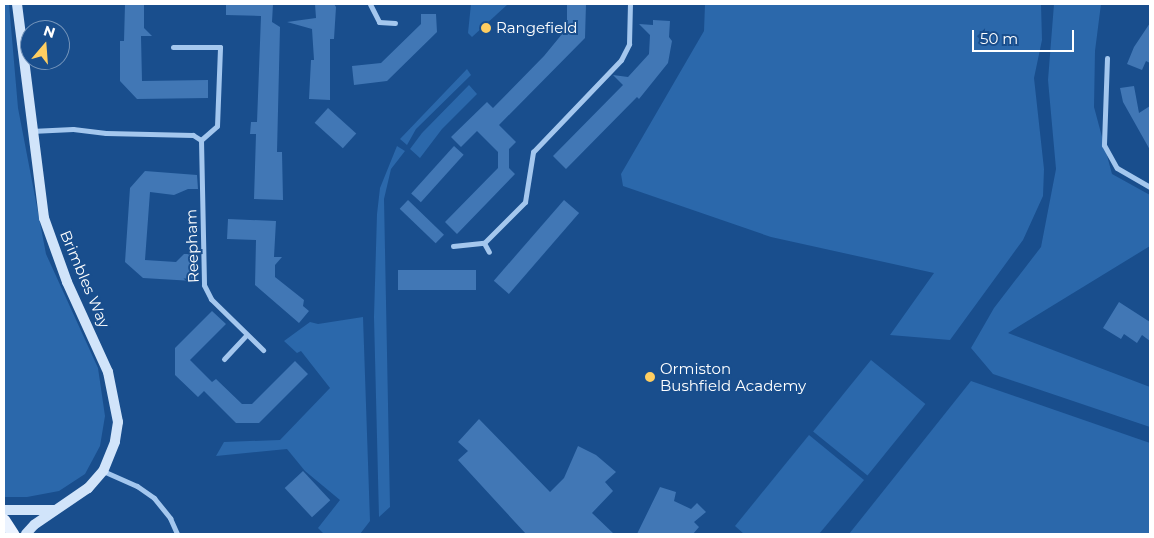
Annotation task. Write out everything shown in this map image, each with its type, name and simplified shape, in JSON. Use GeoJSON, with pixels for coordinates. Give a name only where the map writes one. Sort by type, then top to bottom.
{"type":"FeatureCollection","features":[{"type":"Feature","properties":{"kind":"main road"},"geometry":{"type":"LineString","coordinates":[[4,520],[13,534]]}},
{"type":"Feature","properties":{"kind":"street","name":"Brimbles Way"},"geometry":{"type":"LineString","coordinates":[[17,4],[31,131],[47,227],[67,282],[108,372],[116,405],[115,442],[103,471],[88,488],[26,534]]}},
{"type":"Feature","properties":{"kind":"street"},"geometry":{"type":"LineString","coordinates":[[370,4],[379,22],[395,23]]}},
{"type":"Feature","properties":{"kind":"street"},"geometry":{"type":"LineString","coordinates":[[453,246],[484,243],[525,202],[533,152],[621,60],[629,44],[630,4]]}},
{"type":"Feature","properties":{"kind":"street"},"geometry":{"type":"LineString","coordinates":[[31,131],[73,129],[106,134],[193,135],[201,140],[217,126],[220,47],[173,47]]}},
{"type":"Feature","properties":{"kind":"street"},"geometry":{"type":"LineString","coordinates":[[1106,58],[1104,144],[1118,168],[1150,187]]}},
{"type":"Feature","properties":{"kind":"street","name":"Reepham"},"geometry":{"type":"LineString","coordinates":[[201,140],[204,285],[211,299],[263,350]]}},
{"type":"Feature","properties":{"kind":"street"},"geometry":{"type":"LineString","coordinates":[[484,243],[489,252]]}},
{"type":"Feature","properties":{"kind":"street"},"geometry":{"type":"LineString","coordinates":[[224,358],[246,335]]}},
{"type":"Feature","properties":{"kind":"street"},"geometry":{"type":"LineString","coordinates":[[103,471],[137,486],[154,498],[170,518],[177,534]]}},
{"type":"Feature","properties":{"kind":"street"},"geometry":{"type":"LineString","coordinates":[[4,510],[56,510]]}},
{"type":"Feature","properties":{"kind":"shaded area"},"geometry":{"type":"Polygon","coordinates":[[[4,4],[9,4],[18,108],[46,254],[98,368],[105,416],[100,446],[85,474],[59,491],[27,497],[4,497],[4,4]]]}},
{"type":"Feature","properties":{"kind":"shaded area"},"geometry":{"type":"Polygon","coordinates":[[[471,4],[508,4],[472,37],[468,33],[471,4]]]}},
{"type":"Feature","properties":{"kind":"shaded area"},"geometry":{"type":"Polygon","coordinates":[[[705,4],[1041,4],[1042,40],[1034,78],[1044,169],[1043,196],[1023,240],[950,340],[890,335],[934,273],[771,237],[623,186],[621,174],[704,31],[705,4]]]}},
{"type":"Feature","properties":{"kind":"shaded area"},"geometry":{"type":"Polygon","coordinates":[[[1054,4],[1101,4],[1095,51],[1094,107],[1112,174],[1150,195],[1150,246],[1008,333],[1150,387],[1150,427],[993,374],[971,348],[994,308],[1041,247],[1056,169],[1048,80],[1054,4]]]}},
{"type":"Feature","properties":{"kind":"shaded area"},"geometry":{"type":"Polygon","coordinates":[[[467,69],[471,75],[416,129],[407,145],[400,139],[467,69]]]}},
{"type":"Feature","properties":{"kind":"shaded area"},"geometry":{"type":"Polygon","coordinates":[[[469,85],[477,94],[442,129],[420,158],[410,149],[422,133],[469,85]]]}},
{"type":"Feature","properties":{"kind":"shaded area"},"geometry":{"type":"Polygon","coordinates":[[[397,146],[405,151],[391,169],[384,199],[390,507],[379,517],[374,317],[377,214],[380,188],[397,146]]]}},
{"type":"Feature","properties":{"kind":"shaded area"},"geometry":{"type":"Polygon","coordinates":[[[363,317],[370,521],[360,534],[324,534],[318,528],[340,500],[305,471],[287,449],[216,456],[224,442],[280,440],[330,388],[301,351],[297,353],[284,341],[310,322],[318,324],[363,317]]]}},
{"type":"Feature","properties":{"kind":"shaded area"},"geometry":{"type":"Polygon","coordinates":[[[871,360],[925,404],[868,476],[813,431],[871,360]]]}},
{"type":"Feature","properties":{"kind":"shaded area"},"geometry":{"type":"Polygon","coordinates":[[[971,381],[1150,443],[1150,534],[849,534],[971,381]]]}},
{"type":"Feature","properties":{"kind":"shaded area"},"geometry":{"type":"Polygon","coordinates":[[[809,435],[864,480],[819,534],[744,534],[735,526],[809,435]]]}},
{"type":"Feature","properties":{"kind":"building"},"geometry":{"type":"Polygon","coordinates":[[[125,4],[144,4],[144,28],[152,36],[141,36],[142,81],[208,80],[208,98],[137,99],[120,81],[120,41],[124,41],[125,4]]]}},
{"type":"Feature","properties":{"kind":"building"},"geometry":{"type":"Polygon","coordinates":[[[226,4],[273,4],[272,22],[280,27],[277,152],[282,152],[283,200],[254,199],[256,134],[250,134],[251,122],[257,122],[261,16],[226,15],[226,4]]]}},
{"type":"Feature","properties":{"kind":"building"},"geometry":{"type":"Polygon","coordinates":[[[315,4],[334,4],[336,7],[334,39],[330,39],[330,100],[309,99],[311,60],[314,60],[312,29],[287,22],[316,18],[315,4]]]}},
{"type":"Feature","properties":{"kind":"building"},"geometry":{"type":"Polygon","coordinates":[[[567,4],[586,4],[585,38],[499,125],[516,142],[509,149],[509,168],[515,174],[457,234],[445,222],[498,168],[498,152],[477,131],[461,147],[451,137],[487,102],[493,108],[544,56],[567,28],[567,4]]]}},
{"type":"Feature","properties":{"kind":"building"},"geometry":{"type":"Polygon","coordinates":[[[421,14],[436,14],[437,32],[387,81],[354,85],[352,66],[381,63],[421,24],[421,14]]]}},
{"type":"Feature","properties":{"kind":"building"},"geometry":{"type":"Polygon","coordinates":[[[653,20],[670,21],[669,37],[672,41],[668,63],[639,99],[637,97],[566,169],[553,156],[623,85],[613,75],[628,77],[649,54],[650,35],[639,24],[653,25],[653,20]]]}},
{"type":"Feature","properties":{"kind":"building"},"geometry":{"type":"Polygon","coordinates":[[[1150,23],[1150,63],[1146,61],[1142,70],[1127,64],[1134,47],[1150,23]]]}},
{"type":"Feature","properties":{"kind":"building"},"geometry":{"type":"Polygon","coordinates":[[[1134,86],[1139,113],[1150,106],[1150,150],[1123,102],[1120,88],[1134,86]]]}},
{"type":"Feature","properties":{"kind":"building"},"geometry":{"type":"Polygon","coordinates":[[[328,108],[356,133],[343,148],[315,123],[328,108]]]}},
{"type":"Feature","properties":{"kind":"building"},"geometry":{"type":"Polygon","coordinates":[[[454,146],[464,155],[421,202],[411,194],[454,146]]]}},
{"type":"Feature","properties":{"kind":"building"},"geometry":{"type":"Polygon","coordinates":[[[145,171],[197,175],[198,189],[188,189],[174,195],[150,192],[145,260],[176,262],[184,254],[195,254],[193,281],[143,278],[125,262],[130,188],[145,171]]]}},
{"type":"Feature","properties":{"kind":"building"},"geometry":{"type":"Polygon","coordinates":[[[408,200],[444,235],[436,243],[400,209],[408,200]]]}},
{"type":"Feature","properties":{"kind":"building"},"geometry":{"type":"Polygon","coordinates":[[[564,200],[579,213],[509,294],[494,281],[564,200]]]}},
{"type":"Feature","properties":{"kind":"building"},"geometry":{"type":"Polygon","coordinates":[[[228,219],[276,221],[274,257],[282,257],[275,265],[275,277],[304,300],[303,306],[309,311],[299,323],[255,285],[256,240],[227,239],[228,219]]]}},
{"type":"Feature","properties":{"kind":"building"},"geometry":{"type":"Polygon","coordinates":[[[398,270],[476,270],[476,290],[398,290],[398,270]]]}},
{"type":"Feature","properties":{"kind":"building"},"geometry":{"type":"Polygon","coordinates":[[[1119,302],[1150,322],[1150,341],[1142,335],[1137,343],[1124,334],[1121,339],[1103,328],[1119,302]]]}},
{"type":"Feature","properties":{"kind":"building"},"geometry":{"type":"Polygon","coordinates":[[[212,311],[226,324],[190,360],[212,382],[216,379],[242,404],[252,404],[295,361],[308,374],[259,423],[236,423],[204,391],[198,397],[175,375],[175,348],[212,311]]]}},
{"type":"Feature","properties":{"kind":"building"},"geometry":{"type":"Polygon","coordinates":[[[479,419],[550,492],[564,478],[578,446],[596,455],[616,472],[605,482],[613,491],[592,513],[614,534],[526,534],[458,460],[468,451],[458,442],[479,419]]]}},
{"type":"Feature","properties":{"kind":"building"},"geometry":{"type":"Polygon","coordinates":[[[303,471],[330,500],[312,517],[285,488],[303,471]]]}},
{"type":"Feature","properties":{"kind":"building"},"geometry":{"type":"Polygon","coordinates":[[[660,487],[676,492],[674,501],[691,509],[697,503],[706,512],[694,522],[699,527],[693,534],[637,534],[660,487]]]}},
{"type":"Feature","properties":{"kind":"place","name":"Rangefield"},"geometry":{"type":"Point","coordinates":[486,28]}},
{"type":"Feature","properties":{"kind":"place","name":"Ormiston Bushfield Academy"},"geometry":{"type":"Point","coordinates":[650,377]}}]}
